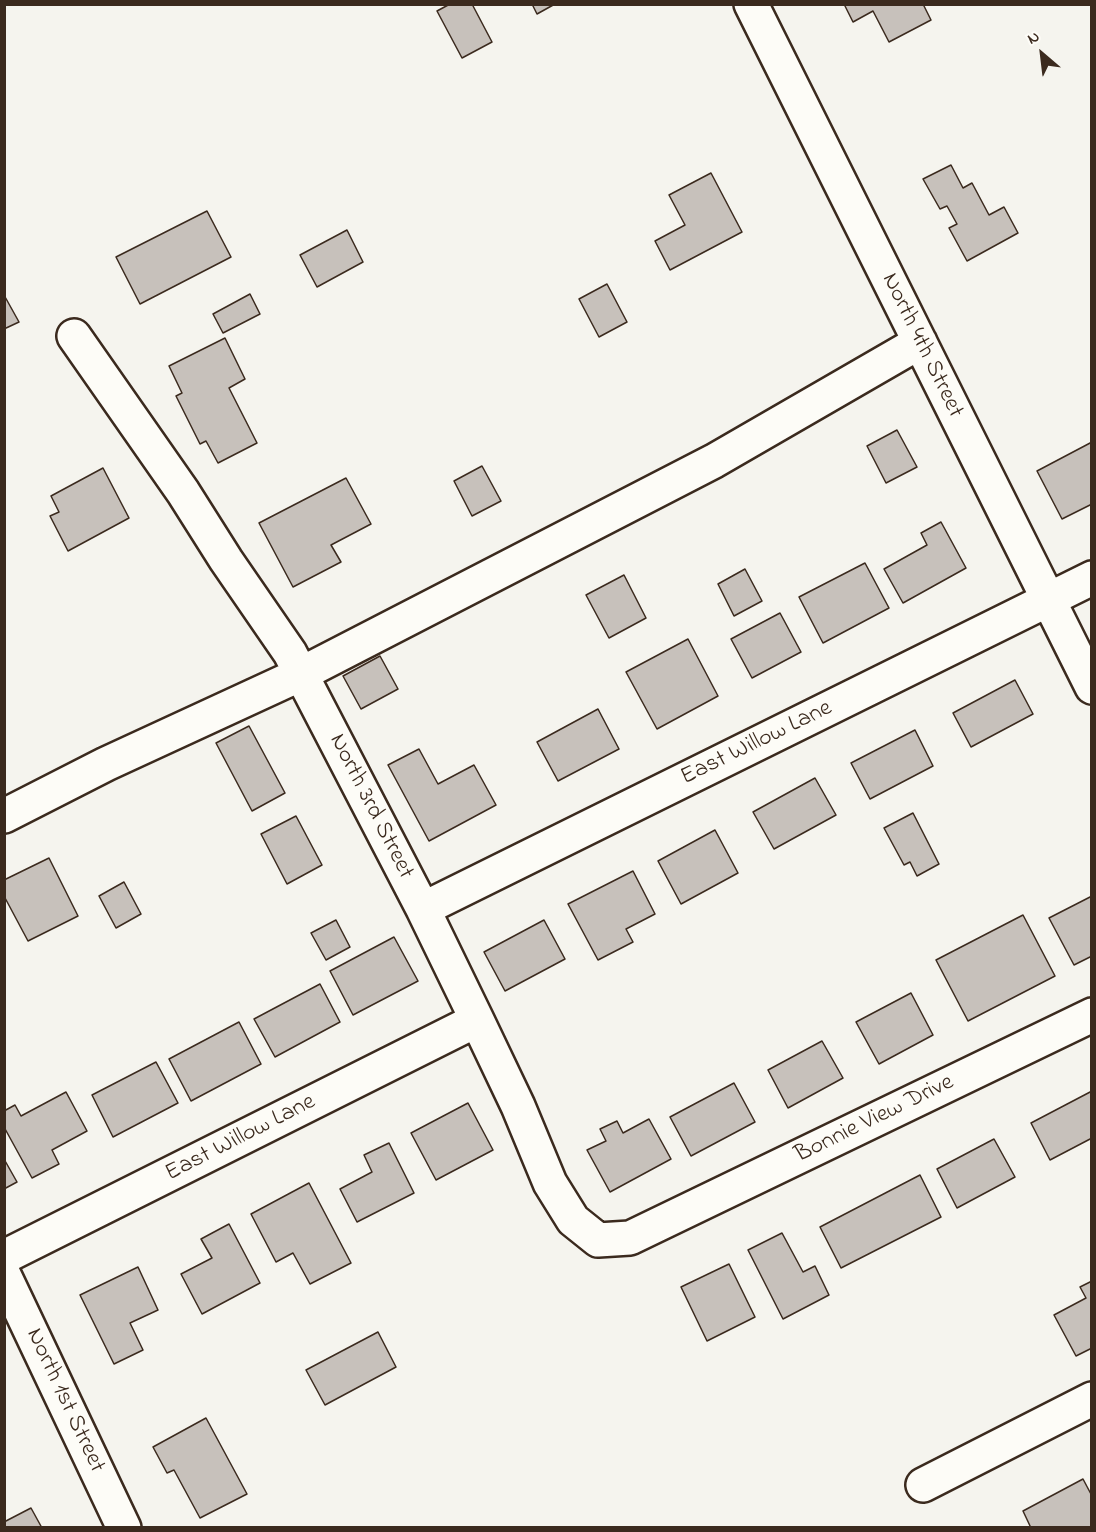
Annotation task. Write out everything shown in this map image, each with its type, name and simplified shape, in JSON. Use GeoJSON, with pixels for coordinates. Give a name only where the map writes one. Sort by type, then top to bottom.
{"type":"FeatureCollection","features":[{"type":"Feature","properties":{"kind":"street","name":"North 4th Street"},"geometry":{"type":"LineString","coordinates":[[751,4],[1092,687]]}},
{"type":"Feature","properties":{"kind":"street","name":"North 3rd Street"},"geometry":{"type":"LineString","coordinates":[[74,336],[183,492],[226,561],[290,653],[423,909],[518,1106],[550,1183],[573,1220],[598,1240],[630,1238],[658,1224]]}},
{"type":"Feature","properties":{"kind":"street"},"geometry":{"type":"LineString","coordinates":[[4,816],[106,764],[301,674],[714,461],[920,342]]}},
{"type":"Feature","properties":{"kind":"street","name":"East Willow Lane"},"geometry":{"type":"LineString","coordinates":[[423,909],[1092,578]]}},
{"type":"Feature","properties":{"kind":"street","name":"Bonnie View Drive"},"geometry":{"type":"LineString","coordinates":[[658,1224],[1092,1015]]}},
{"type":"Feature","properties":{"kind":"street","name":"East Willow Lane"},"geometry":{"type":"LineString","coordinates":[[4,1257],[477,1020]]}},
{"type":"Feature","properties":{"kind":"street","name":"North 1st Street"},"geometry":{"type":"LineString","coordinates":[[4,1275],[124,1527]]}},
{"type":"Feature","properties":{"kind":"street"},"geometry":{"type":"LineString","coordinates":[[923,1485],[1092,1399]]}},
{"type":"Feature","properties":{"kind":"building"},"geometry":{"type":"Polygon","coordinates":[[[450,4],[472,4],[492,42],[462,58],[437,11],[450,4]]]}},
{"type":"Feature","properties":{"kind":"building"},"geometry":{"type":"Polygon","coordinates":[[[532,4],[555,4],[537,14],[532,4]]]}},
{"type":"Feature","properties":{"kind":"building"},"geometry":{"type":"Polygon","coordinates":[[[844,4],[923,4],[931,20],[889,42],[873,11],[853,22],[844,4]]]}},
{"type":"Feature","properties":{"kind":"building"},"geometry":{"type":"Polygon","coordinates":[[[951,165],[963,188],[972,183],[989,215],[1004,207],[1018,233],[967,261],[949,228],[957,224],[947,206],[940,209],[923,179],[951,165]]]}},
{"type":"Feature","properties":{"kind":"building"},"geometry":{"type":"Polygon","coordinates":[[[711,173],[742,232],[670,270],[655,241],[685,225],[669,195],[711,173]]]}},
{"type":"Feature","properties":{"kind":"building"},"geometry":{"type":"Polygon","coordinates":[[[207,211],[231,257],[140,304],[116,257],[207,211]]]}},
{"type":"Feature","properties":{"kind":"building"},"geometry":{"type":"Polygon","coordinates":[[[347,230],[363,262],[317,287],[300,255],[347,230]]]}},
{"type":"Feature","properties":{"kind":"building"},"geometry":{"type":"Polygon","coordinates":[[[607,284],[627,322],[599,337],[579,299],[607,284]]]}},
{"type":"Feature","properties":{"kind":"building"},"geometry":{"type":"Polygon","coordinates":[[[250,294],[260,314],[223,333],[213,314],[250,294]]]}},
{"type":"Feature","properties":{"kind":"building"},"geometry":{"type":"Polygon","coordinates":[[[4,295],[19,322],[4,329],[4,295]]]}},
{"type":"Feature","properties":{"kind":"building"},"geometry":{"type":"Polygon","coordinates":[[[225,338],[245,379],[229,388],[257,443],[218,463],[206,441],[200,444],[176,396],[182,393],[169,366],[225,338]]]}},
{"type":"Feature","properties":{"kind":"building"},"geometry":{"type":"Polygon","coordinates":[[[897,430],[917,467],[886,483],[867,446],[897,430]]]}},
{"type":"Feature","properties":{"kind":"building"},"geometry":{"type":"Polygon","coordinates":[[[1092,442],[1092,504],[1062,519],[1037,471],[1092,442]]]}},
{"type":"Feature","properties":{"kind":"building"},"geometry":{"type":"Polygon","coordinates":[[[482,466],[501,501],[472,516],[454,481],[482,466]]]}},
{"type":"Feature","properties":{"kind":"building"},"geometry":{"type":"Polygon","coordinates":[[[103,468],[129,518],[68,551],[50,516],[59,512],[51,496],[103,468]]]}},
{"type":"Feature","properties":{"kind":"building"},"geometry":{"type":"Polygon","coordinates":[[[346,478],[371,524],[331,545],[341,562],[293,587],[259,523],[346,478]]]}},
{"type":"Feature","properties":{"kind":"building"},"geometry":{"type":"Polygon","coordinates":[[[941,522],[966,568],[903,603],[884,569],[927,545],[921,533],[941,522]]]}},
{"type":"Feature","properties":{"kind":"building"},"geometry":{"type":"Polygon","coordinates":[[[865,563],[889,608],[823,643],[799,597],[865,563]]]}},
{"type":"Feature","properties":{"kind":"building"},"geometry":{"type":"Polygon","coordinates":[[[745,569],[762,601],[734,616],[718,584],[745,569]]]}},
{"type":"Feature","properties":{"kind":"building"},"geometry":{"type":"Polygon","coordinates":[[[624,575],[646,618],[609,638],[586,595],[624,575]]]}},
{"type":"Feature","properties":{"kind":"building"},"geometry":{"type":"Polygon","coordinates":[[[780,613],[801,652],[752,678],[731,639],[780,613]]]}},
{"type":"Feature","properties":{"kind":"building"},"geometry":{"type":"Polygon","coordinates":[[[688,639],[718,696],[657,729],[626,672],[688,639]]]}},
{"type":"Feature","properties":{"kind":"building"},"geometry":{"type":"Polygon","coordinates":[[[380,656],[398,689],[361,709],[343,676],[380,656]]]}},
{"type":"Feature","properties":{"kind":"building"},"geometry":{"type":"Polygon","coordinates":[[[1015,680],[1033,714],[971,747],[953,713],[1015,680]]]}},
{"type":"Feature","properties":{"kind":"building"},"geometry":{"type":"Polygon","coordinates":[[[598,709],[619,749],[558,781],[537,742],[598,709]]]}},
{"type":"Feature","properties":{"kind":"building"},"geometry":{"type":"Polygon","coordinates":[[[249,726],[285,793],[252,811],[216,743],[249,726]]]}},
{"type":"Feature","properties":{"kind":"building"},"geometry":{"type":"Polygon","coordinates":[[[915,730],[933,766],[870,799],[851,763],[915,730]]]}},
{"type":"Feature","properties":{"kind":"building"},"geometry":{"type":"Polygon","coordinates":[[[419,749],[438,784],[474,765],[496,805],[429,841],[388,765],[419,749]]]}},
{"type":"Feature","properties":{"kind":"building"},"geometry":{"type":"Polygon","coordinates":[[[815,778],[836,815],[774,849],[753,812],[815,778]]]}},
{"type":"Feature","properties":{"kind":"building"},"geometry":{"type":"Polygon","coordinates":[[[913,813],[939,864],[917,876],[910,862],[904,865],[884,828],[913,813]]]}},
{"type":"Feature","properties":{"kind":"building"},"geometry":{"type":"Polygon","coordinates":[[[296,816],[322,865],[287,884],[261,834],[296,816]]]}},
{"type":"Feature","properties":{"kind":"building"},"geometry":{"type":"Polygon","coordinates":[[[715,830],[738,873],[681,904],[658,861],[715,830]]]}},
{"type":"Feature","properties":{"kind":"building"},"geometry":{"type":"Polygon","coordinates":[[[49,858],[78,916],[28,941],[4,896],[4,880],[49,858]]]}},
{"type":"Feature","properties":{"kind":"building"},"geometry":{"type":"Polygon","coordinates":[[[633,871],[655,914],[626,929],[633,942],[598,960],[568,904],[633,871]]]}},
{"type":"Feature","properties":{"kind":"building"},"geometry":{"type":"Polygon","coordinates":[[[124,882],[141,914],[116,928],[99,896],[124,882]]]}},
{"type":"Feature","properties":{"kind":"building"},"geometry":{"type":"Polygon","coordinates":[[[1092,896],[1092,956],[1074,965],[1049,918],[1092,896]]]}},
{"type":"Feature","properties":{"kind":"building"},"geometry":{"type":"Polygon","coordinates":[[[1023,915],[1055,976],[968,1021],[936,960],[1023,915]]]}},
{"type":"Feature","properties":{"kind":"building"},"geometry":{"type":"Polygon","coordinates":[[[336,920],[350,947],[326,960],[311,933],[336,920]]]}},
{"type":"Feature","properties":{"kind":"building"},"geometry":{"type":"Polygon","coordinates":[[[544,920],[565,959],[505,991],[484,952],[544,920]]]}},
{"type":"Feature","properties":{"kind":"building"},"geometry":{"type":"Polygon","coordinates":[[[394,937],[418,981],[353,1015],[330,971],[394,937]]]}},
{"type":"Feature","properties":{"kind":"building"},"geometry":{"type":"Polygon","coordinates":[[[320,984],[340,1022],[275,1057],[254,1019],[320,984]]]}},
{"type":"Feature","properties":{"kind":"building"},"geometry":{"type":"Polygon","coordinates":[[[911,993],[933,1035],[879,1064],[856,1022],[911,993]]]}},
{"type":"Feature","properties":{"kind":"building"},"geometry":{"type":"Polygon","coordinates":[[[239,1022],[261,1064],[191,1101],[169,1059],[239,1022]]]}},
{"type":"Feature","properties":{"kind":"building"},"geometry":{"type":"Polygon","coordinates":[[[822,1041],[843,1078],[788,1108],[768,1070],[822,1041]]]}},
{"type":"Feature","properties":{"kind":"building"},"geometry":{"type":"Polygon","coordinates":[[[156,1062],[178,1103],[113,1137],[92,1095],[156,1062]]]}},
{"type":"Feature","properties":{"kind":"building"},"geometry":{"type":"Polygon","coordinates":[[[734,1083],[755,1122],[691,1156],[670,1117],[734,1083]]]}},
{"type":"Feature","properties":{"kind":"building"},"geometry":{"type":"Polygon","coordinates":[[[1092,1091],[1092,1138],[1050,1160],[1031,1123],[1092,1091]]]}},
{"type":"Feature","properties":{"kind":"building"},"geometry":{"type":"Polygon","coordinates":[[[66,1092],[87,1131],[52,1150],[59,1164],[32,1178],[4,1127],[4,1111],[15,1105],[21,1116],[66,1092]]]}},
{"type":"Feature","properties":{"kind":"building"},"geometry":{"type":"Polygon","coordinates":[[[468,1103],[493,1150],[436,1180],[411,1133],[468,1103]]]}},
{"type":"Feature","properties":{"kind":"building"},"geometry":{"type":"Polygon","coordinates":[[[649,1119],[671,1159],[610,1192],[587,1150],[606,1141],[600,1129],[617,1121],[623,1133],[649,1119]]]}},
{"type":"Feature","properties":{"kind":"building"},"geometry":{"type":"Polygon","coordinates":[[[994,1139],[1015,1177],[957,1208],[937,1169],[994,1139]]]}},
{"type":"Feature","properties":{"kind":"building"},"geometry":{"type":"Polygon","coordinates":[[[389,1143],[414,1193],[357,1222],[340,1189],[372,1172],[364,1155],[389,1143]]]}},
{"type":"Feature","properties":{"kind":"building"},"geometry":{"type":"Polygon","coordinates":[[[4,1159],[17,1182],[4,1189],[4,1159]]]}},
{"type":"Feature","properties":{"kind":"building"},"geometry":{"type":"Polygon","coordinates":[[[920,1175],[941,1217],[841,1268],[820,1227],[920,1175]]]}},
{"type":"Feature","properties":{"kind":"building"},"geometry":{"type":"Polygon","coordinates":[[[309,1183],[351,1263],[310,1284],[293,1253],[276,1262],[251,1214],[309,1183]]]}},
{"type":"Feature","properties":{"kind":"building"},"geometry":{"type":"Polygon","coordinates":[[[229,1224],[260,1283],[202,1314],[181,1274],[212,1258],[201,1239],[229,1224]]]}},
{"type":"Feature","properties":{"kind":"building"},"geometry":{"type":"Polygon","coordinates":[[[782,1233],[803,1272],[815,1266],[829,1295],[783,1319],[748,1250],[782,1233]]]}},
{"type":"Feature","properties":{"kind":"building"},"geometry":{"type":"Polygon","coordinates":[[[729,1264],[755,1317],[707,1341],[681,1287],[729,1264]]]}},
{"type":"Feature","properties":{"kind":"building"},"geometry":{"type":"Polygon","coordinates":[[[138,1267],[158,1310],[130,1323],[143,1350],[114,1364],[80,1295],[138,1267]]]}},
{"type":"Feature","properties":{"kind":"building"},"geometry":{"type":"Polygon","coordinates":[[[1092,1281],[1092,1348],[1076,1356],[1054,1315],[1086,1298],[1080,1287],[1092,1281]]]}},
{"type":"Feature","properties":{"kind":"building"},"geometry":{"type":"Polygon","coordinates":[[[378,1332],[396,1367],[325,1405],[306,1370],[378,1332]]]}},
{"type":"Feature","properties":{"kind":"building"},"geometry":{"type":"Polygon","coordinates":[[[206,1418],[247,1494],[200,1518],[174,1470],[167,1473],[153,1447],[206,1418]]]}},
{"type":"Feature","properties":{"kind":"building"},"geometry":{"type":"Polygon","coordinates":[[[1083,1479],[1092,1496],[1092,1528],[1031,1528],[1023,1511],[1083,1479]]]}},
{"type":"Feature","properties":{"kind":"building"},"geometry":{"type":"Polygon","coordinates":[[[31,1508],[42,1528],[4,1528],[4,1522],[31,1508]]]}}]}
